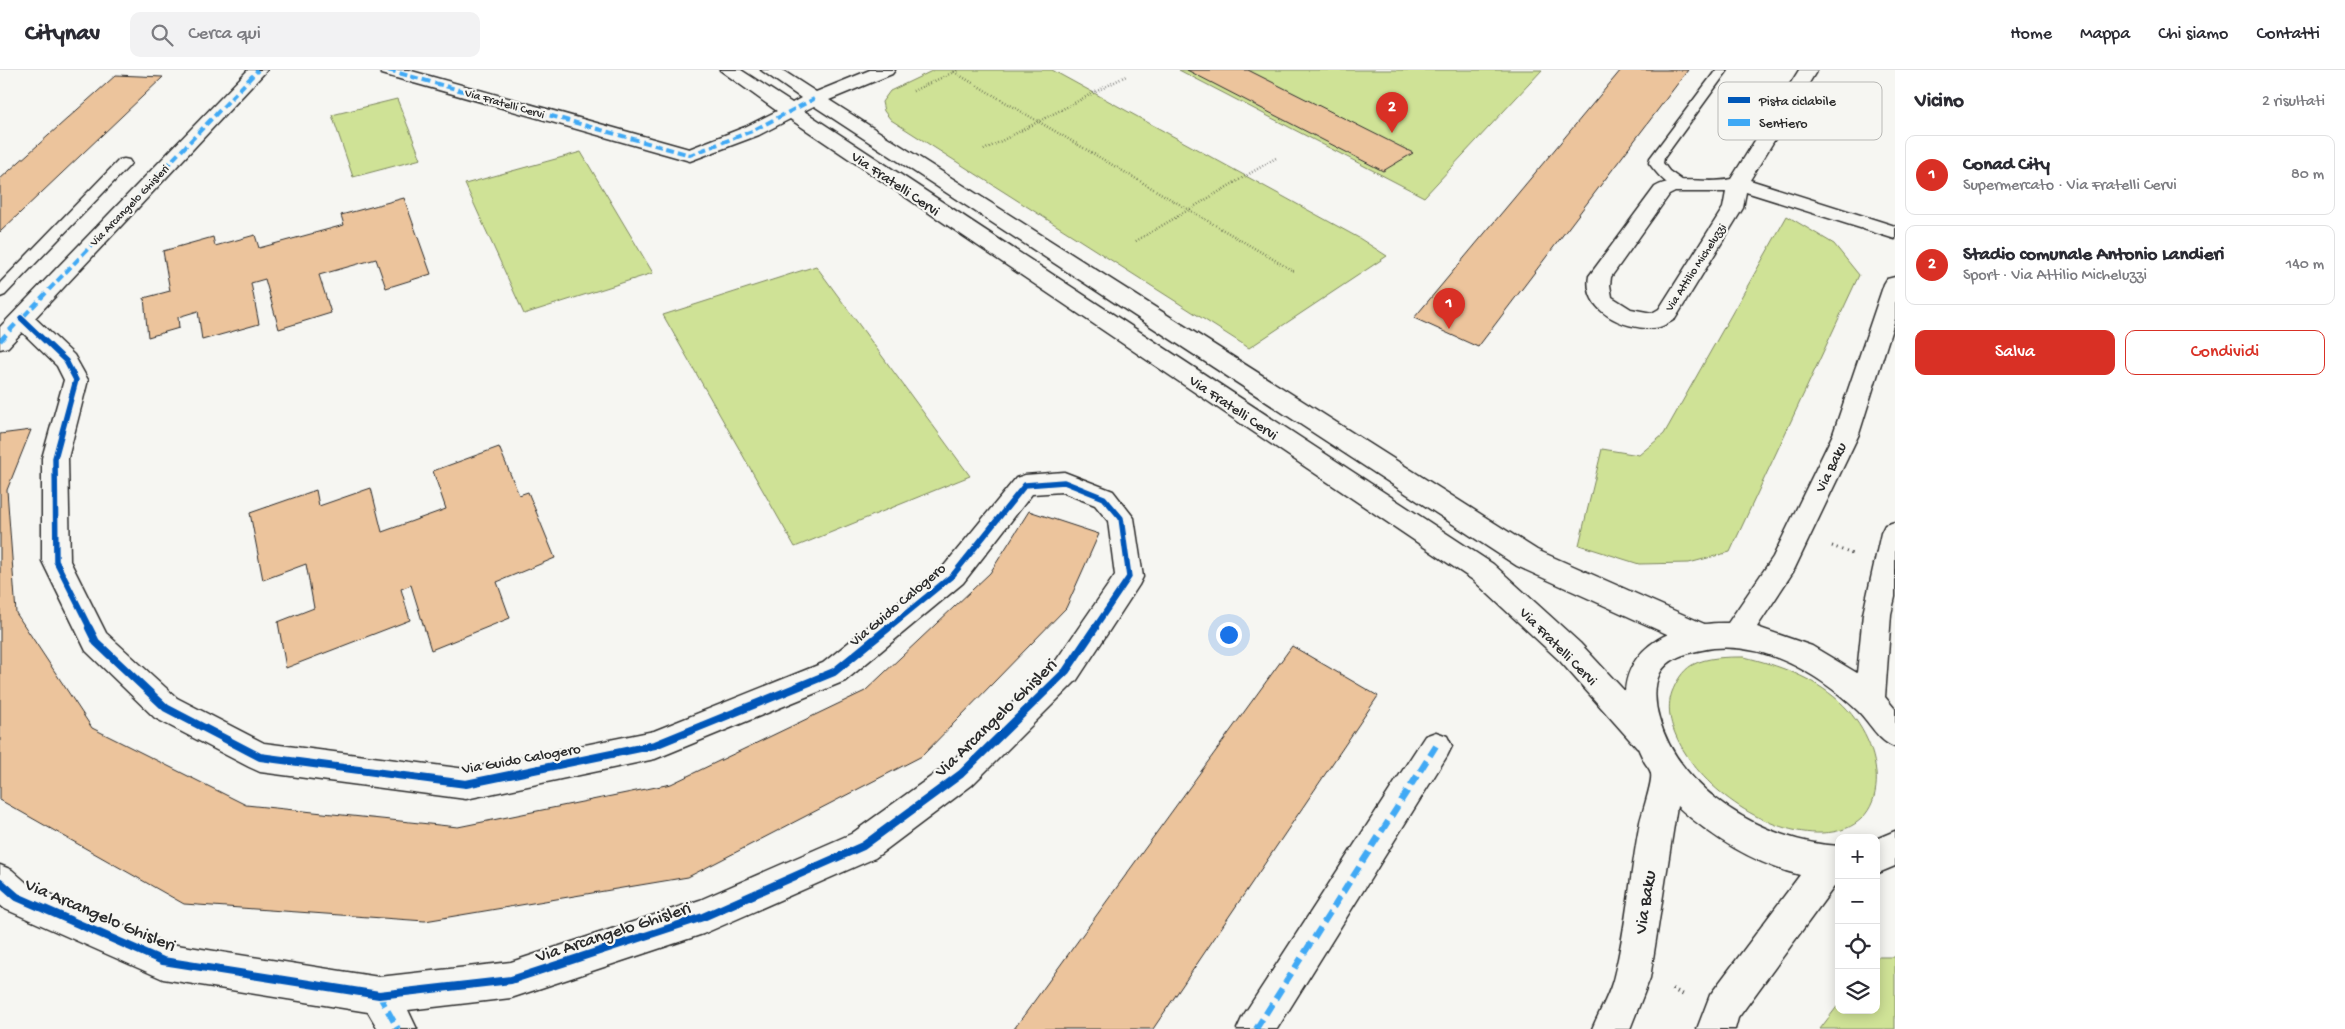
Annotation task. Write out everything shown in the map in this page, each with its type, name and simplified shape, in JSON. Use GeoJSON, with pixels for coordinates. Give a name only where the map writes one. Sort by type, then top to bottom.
{"type":"FeatureCollection","features":[{"type":"Feature","properties":{"kind":"street","name":"Via Arcangelo Ghisleri"},"geometry":{"type":"LineString","coordinates":[[0,341],[258,70]]}},
{"type":"Feature","properties":{"kind":"street","name":"Via Fratelli Cervi"},"geometry":{"type":"LineString","coordinates":[[388,70],[690,154],[752,131],[814,100]]}},
{"type":"Feature","properties":{"kind":"street","name":"Via Fratelli Cervi"},"geometry":{"type":"LineString","coordinates":[[729,70],[1482,572],[1570,652],[1648,738]]}},
{"type":"Feature","properties":{"kind":"street","name":"Via Fratelli Cervi"},"geometry":{"type":"LineString","coordinates":[[770,70],[1527,558],[1699,635]]}},
{"type":"Feature","properties":{"kind":"street"},"geometry":{"type":"LineString","coordinates":[[814,100],[886,70]]}},
{"type":"Feature","properties":{"kind":"street","name":"Via Attilio Micheluzzi"},"geometry":{"type":"LineString","coordinates":[[1801,82],[1808,70]]}},
{"type":"Feature","properties":{"kind":"street","name":"Via Attilio Micheluzzi"},"geometry":{"type":"LineString","coordinates":[[1765,140],[1738,183],[1733,208],[1667,314],[1654,320],[1634,318],[1611,309],[1600,297],[1597,286],[1600,276],[1662,191],[1671,186],[1722,187],[1738,183],[1895,233]]}},
{"type":"Feature","properties":{"kind":"street","name":"Via Baku"},"geometry":{"type":"LineString","coordinates":[[1736,635],[1782,564],[1846,434],[1895,284]]}},
{"type":"Feature","properties":{"kind":"street","name":"Via Guido Calogero"},"geometry":{"type":"LineString","coordinates":[[21,318],[66,361],[76,380],[55,458],[56,561],[96,642],[166,708],[260,757],[466,784],[655,745],[834,672],[953,574],[1025,485],[1064,482],[1104,498],[1121,518],[1129,577]]}},
{"type":"Feature","properties":{"kind":"street"},"geometry":{"type":"LineString","coordinates":[[1887,720],[1877,614],[1895,533]]}},
{"type":"Feature","properties":{"kind":"street","name":"Via Arcangelo Ghisleri"},"geometry":{"type":"LineString","coordinates":[[0,882],[18,897],[163,961],[379,995],[511,980],[703,917],[863,846],[961,774],[1066,671],[1129,577]]}},
{"type":"Feature","properties":{"kind":"street"},"geometry":{"type":"LineString","coordinates":[[1716,1029],[1723,1008],[1834,863],[1785,854],[1740,834],[1700,806],[1668,773],[1648,738],[1639,700],[1646,669],[1666,646],[1699,635],[1736,635],[1776,644],[1817,663],[1887,720]]}},
{"type":"Feature","properties":{"kind":"street"},"geometry":{"type":"LineString","coordinates":[[1256,1029],[1436,746]]}},
{"type":"Feature","properties":{"kind":"street","name":"Via Baku"},"geometry":{"type":"LineString","coordinates":[[1611,1029],[1632,978],[1657,822],[1668,773]]}},
{"type":"Feature","properties":{"kind":"street"},"geometry":{"type":"LineString","coordinates":[[1880,856],[1895,847]]}},
{"type":"Feature","properties":{"kind":"street"},"geometry":{"type":"LineString","coordinates":[[1880,860],[1895,866]]}},
{"type":"Feature","properties":{"kind":"street"},"geometry":{"type":"LineString","coordinates":[[379,995],[398,1029]]}},
{"type":"Feature","properties":{"kind":"lane"},"geometry":{"type":"LineString","coordinates":[[1683,186],[1664,174],[1656,164],[1657,158],[1722,70]]}},
{"type":"Feature","properties":{"kind":"lane"},"geometry":{"type":"LineString","coordinates":[[0,292],[124,163]]}},
{"type":"Feature","properties":{"kind":"path"},"geometry":{"type":"LineString","coordinates":[[910,92],[958,70]]}},
{"type":"Feature","properties":{"kind":"path"},"geometry":{"type":"LineString","coordinates":[[954,72],[1295,272]]}},
{"type":"Feature","properties":{"kind":"path"},"geometry":{"type":"LineString","coordinates":[[984,150],[1126,76]]}},
{"type":"Feature","properties":{"kind":"path"},"geometry":{"type":"LineString","coordinates":[[1136,241],[1276,158]]}},
{"type":"Feature","properties":{"kind":"path"},"geometry":{"type":"LineString","coordinates":[[1827,544],[1859,558]]}},
{"type":"Feature","properties":{"kind":"path"},"geometry":{"type":"LineString","coordinates":[[1669,987],[1693,1001]]}},
{"type":"Feature","properties":{"kind":"green space"},"geometry":{"type":"Polygon","coordinates":[[[934,70],[1052,70],[1359,238],[1387,256],[1249,348],[891,120],[884,111],[882,102],[890,91],[934,70]]]}},
{"type":"Feature","properties":{"kind":"green space"},"geometry":{"type":"Polygon","coordinates":[[[1179,70],[1542,70],[1424,197],[1179,70]]]}},
{"type":"Feature","properties":{"kind":"green space"},"geometry":{"type":"Polygon","coordinates":[[[397,99],[421,159],[353,177],[332,115],[397,99]]]}},
{"type":"Feature","properties":{"kind":"green space"},"geometry":{"type":"Polygon","coordinates":[[[581,152],[653,273],[524,314],[465,184],[581,152]]]}},
{"type":"Feature","properties":{"kind":"green space"},"geometry":{"type":"Polygon","coordinates":[[[1787,216],[1834,244],[1859,275],[1730,552],[1689,563],[1639,564],[1579,545],[1602,449],[1639,455],[1664,434],[1787,216]]]}},
{"type":"Feature","properties":{"kind":"green space"},"geometry":{"type":"Polygon","coordinates":[[[816,266],[970,476],[795,547],[663,315],[816,266]]]}},
{"type":"Feature","properties":{"kind":"green space"},"geometry":{"type":"Polygon","coordinates":[[[1744,657],[1782,668],[1818,685],[1839,701],[1855,719],[1867,740],[1874,762],[1876,783],[1872,802],[1862,818],[1846,829],[1822,833],[1801,832],[1759,818],[1739,806],[1704,777],[1690,760],[1679,742],[1670,717],[1669,705],[1675,684],[1685,670],[1704,660],[1744,657]]]}},
{"type":"Feature","properties":{"kind":"green space"},"geometry":{"type":"Polygon","coordinates":[[[1880,957],[1895,957],[1895,1029],[1820,1029],[1835,1009],[1835,1014],[1880,1014],[1880,957]]]}},
{"type":"Feature","properties":{"kind":"building"},"geometry":{"type":"Polygon","coordinates":[[[1187,70],[1248,70],[1413,153],[1383,171],[1187,70]]]}},
{"type":"Feature","properties":{"kind":"building"},"geometry":{"type":"Polygon","coordinates":[[[1621,70],[1688,70],[1478,347],[1414,318],[1621,70]]]}},
{"type":"Feature","properties":{"kind":"building"},"geometry":{"type":"Polygon","coordinates":[[[116,75],[163,77],[0,232],[0,179],[116,75]]]}},
{"type":"Feature","properties":{"kind":"building"},"geometry":{"type":"Polygon","coordinates":[[[404,198],[431,274],[386,288],[376,259],[319,275],[331,313],[279,329],[265,279],[251,283],[259,324],[202,340],[198,311],[178,317],[179,328],[148,337],[144,298],[170,291],[163,251],[213,237],[215,246],[255,235],[259,248],[344,225],[341,215],[404,198]]]}},
{"type":"Feature","properties":{"kind":"building"},"geometry":{"type":"Polygon","coordinates":[[[31,430],[7,490],[16,613],[92,728],[246,805],[458,827],[671,784],[865,691],[990,573],[1029,511],[1099,534],[1066,608],[922,756],[688,877],[425,921],[184,904],[0,800],[0,434],[31,430]]]}},
{"type":"Feature","properties":{"kind":"building"},"geometry":{"type":"Polygon","coordinates":[[[499,447],[519,495],[528,492],[555,558],[497,582],[510,618],[431,650],[411,585],[401,589],[410,620],[286,668],[278,622],[314,608],[306,564],[263,580],[250,513],[316,490],[319,506],[371,488],[382,532],[446,509],[433,471],[499,447]]]}},
{"type":"Feature","properties":{"kind":"building"},"geometry":{"type":"Polygon","coordinates":[[[1292,646],[1378,696],[1153,1029],[1014,1029],[1292,646]]]}},
{"type":"Feature","properties":{"kind":"marked path"},"geometry":{"type":"LineString","coordinates":[[0,341],[258,70]]}},
{"type":"Feature","properties":{"kind":"marked path"},"geometry":{"type":"LineString","coordinates":[[388,70],[690,155],[752,131],[814,99]]}},
{"type":"Feature","properties":{"kind":"marked path"},"geometry":{"type":"LineString","coordinates":[[1256,1029],[1436,746]]}},
{"type":"Feature","properties":{"kind":"marked path"},"geometry":{"type":"LineString","coordinates":[[379,995],[398,1029]]}},
{"type":"Feature","properties":{"kind":"cycle path"},"geometry":{"type":"LineString","coordinates":[[0,882],[17,897],[163,961],[379,995],[511,980],[703,917],[863,846],[961,774],[1066,671],[1129,577],[1121,518],[1104,498],[1064,482],[1025,485],[953,575],[834,672],[655,745],[466,784],[260,757],[166,708],[96,642],[56,561],[55,458],[76,380],[66,361],[21,318]]}},
{"type":"Feature","properties":{"kind":"place","name":"Stadio comunale Antonio Landieri"},"geometry":{"type":"Point","coordinates":[1392,133]}},
{"type":"Feature","properties":{"kind":"place","name":"Conad City"},"geometry":{"type":"Point","coordinates":[1449,329]}}]}
